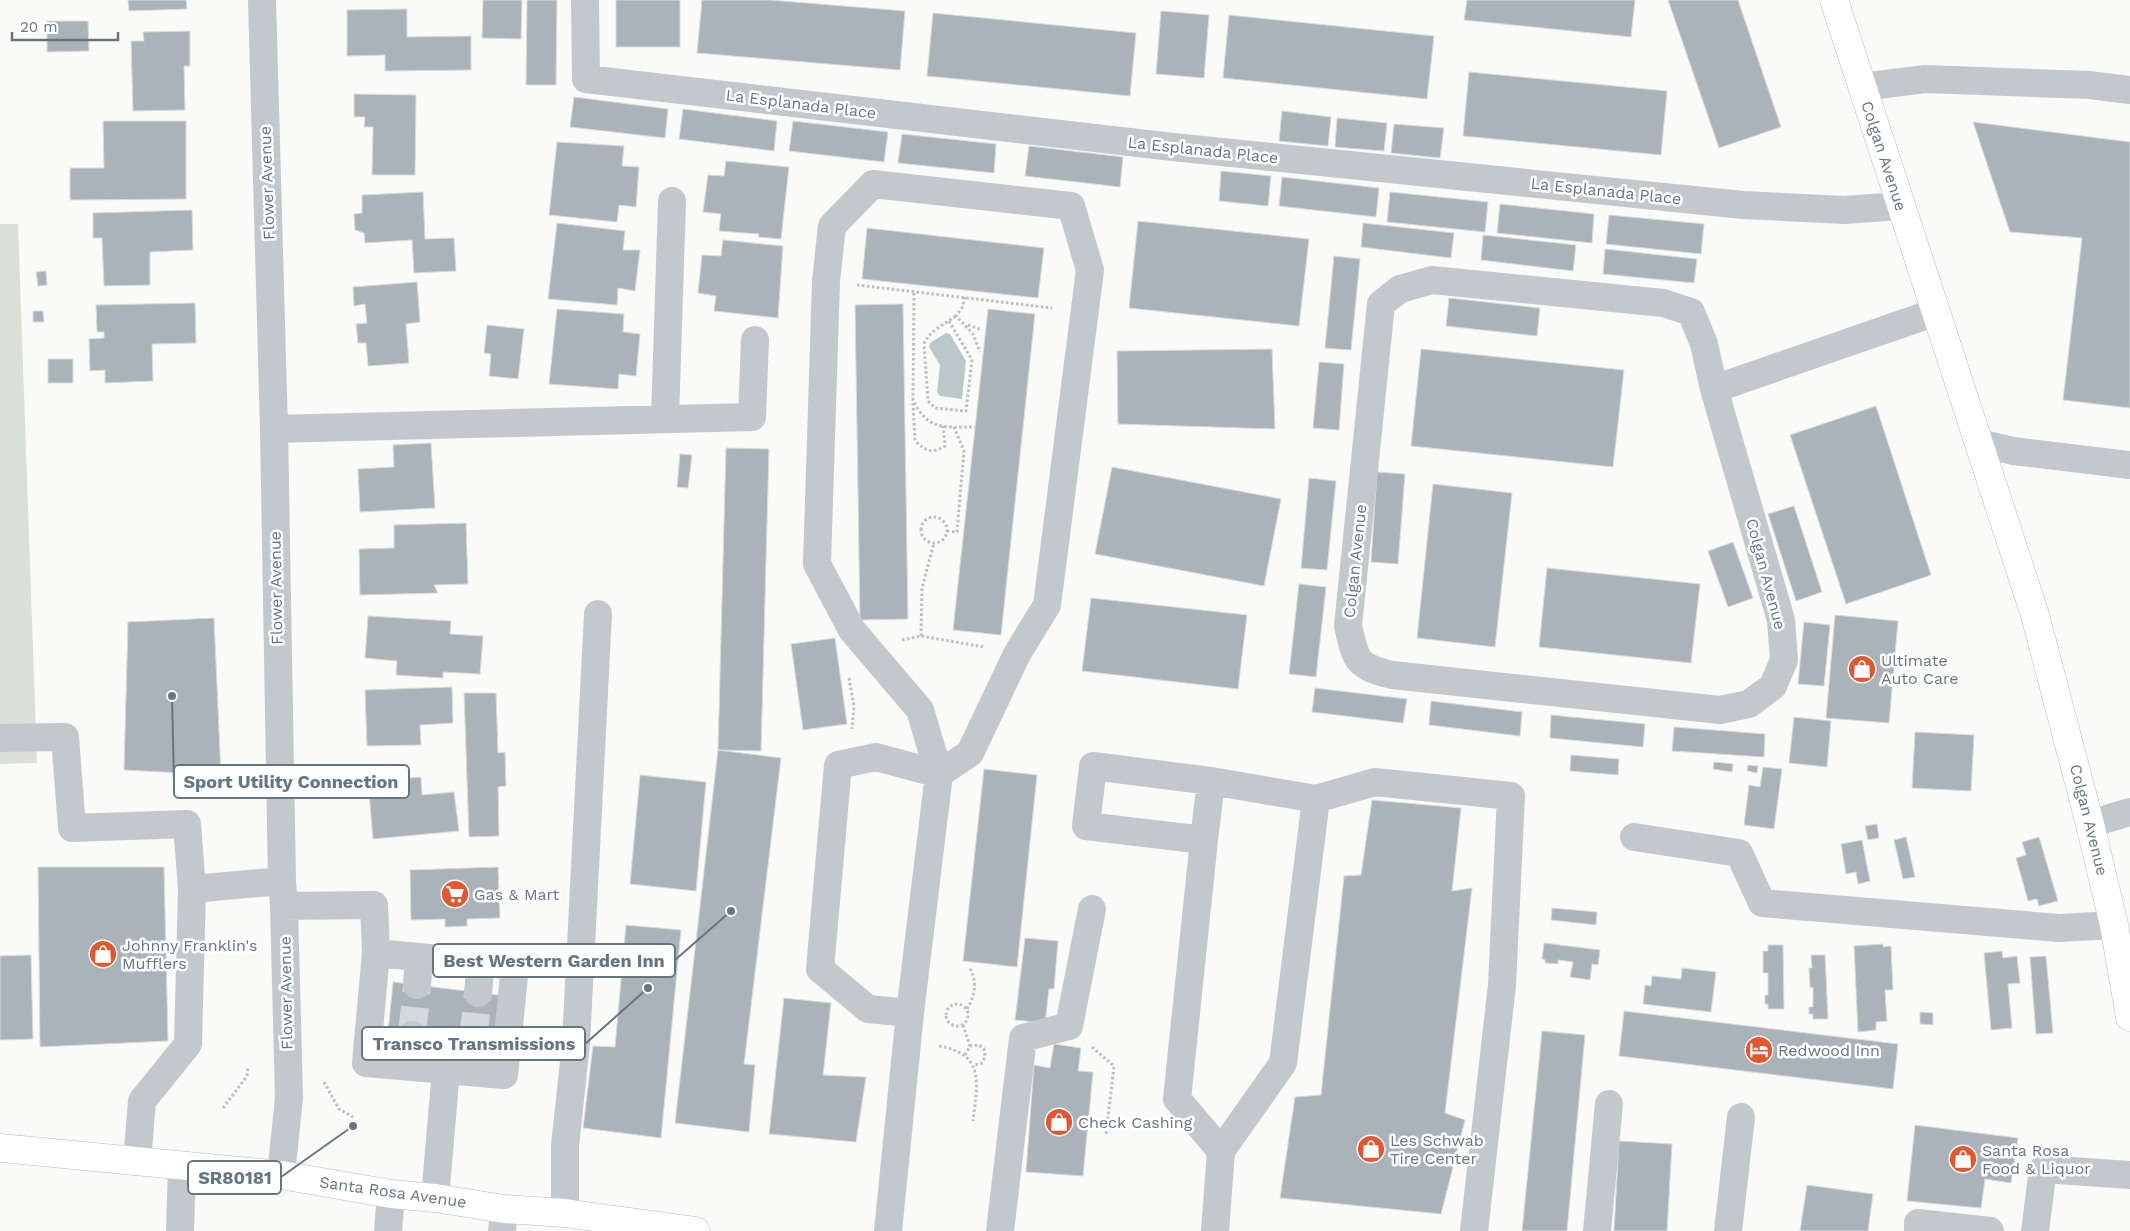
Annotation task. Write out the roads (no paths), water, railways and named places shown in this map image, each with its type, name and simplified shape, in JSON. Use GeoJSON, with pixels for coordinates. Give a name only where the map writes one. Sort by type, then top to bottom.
{"type":"FeatureCollection","features":[{"type":"Feature","properties":{"kind":"main road","name":"Colgan Avenue"},"geometry":{"type":"LineString","coordinates":[[1834,0],[2035,615],[2090,824],[2114,925],[2130,1017]]}},
{"type":"Feature","properties":{"kind":"main road","name":"Santa Rosa Avenue"},"geometry":{"type":"LineString","coordinates":[[0,1148],[182,1167],[281,1175],[391,1194],[435,1198],[503,1220],[565,1213],[696,1231]]}},
{"type":"Feature","properties":{"kind":"street","name":"Flower Avenue"},"geometry":{"type":"LineString","coordinates":[[262,0],[289,1098],[281,1175]]}},
{"type":"Feature","properties":{"kind":"street","name":"La Esplanada Place"},"geometry":{"type":"LineString","coordinates":[[585,0],[586,79],[1173,147],[1743,205],[1844,210],[1900,206]]}},
{"type":"Feature","properties":{"kind":"street"},"geometry":{"type":"LineString","coordinates":[[1862,87],[1925,79],[2089,85],[2130,90]]}},
{"type":"Feature","properties":{"kind":"street"},"geometry":{"type":"LineString","coordinates":[[888,1231],[906,1044],[910,1013],[939,774],[920,710],[852,630],[817,564],[826,281],[832,226],[873,184],[1071,206],[1090,270],[1048,605],[1017,654],[970,754],[939,774],[876,757],[838,765],[820,970],[868,1008],[910,1013]]}},
{"type":"Feature","properties":{"kind":"street"},"geometry":{"type":"LineString","coordinates":[[666,419],[672,202]]}},
{"type":"Feature","properties":{"kind":"street","name":"Colgan Avenue"},"geometry":{"type":"LineString","coordinates":[[1432,280],[1663,303],[1691,312],[1704,344],[1714,389],[1781,620],[1784,660],[1774,686],[1749,704],[1720,710],[1392,675],[1370,670],[1356,658],[1348,626],[1381,304],[1400,289],[1432,280]]}},
{"type":"Feature","properties":{"kind":"street"},"geometry":{"type":"LineString","coordinates":[[1714,389],[1936,312]]}},
{"type":"Feature","properties":{"kind":"street"},"geometry":{"type":"LineString","coordinates":[[274,429],[752,417],[755,340]]}},
{"type":"Feature","properties":{"kind":"street"},"geometry":{"type":"LineString","coordinates":[[1980,443],[2013,451],[2130,466]]}},
{"type":"Feature","properties":{"kind":"street"},"geometry":{"type":"LineString","coordinates":[[565,1213],[565,1146],[576,1043],[598,614]]}},
{"type":"Feature","properties":{"kind":"street"},"geometry":{"type":"LineString","coordinates":[[0,738],[65,737],[72,828],[187,824],[192,889],[188,1044],[142,1101],[137,1162]]}},
{"type":"Feature","properties":{"kind":"street"},"geometry":{"type":"LineString","coordinates":[[1204,840],[1086,826],[1093,766],[1211,781],[1316,799],[1375,782],[1511,796],[1502,985],[1474,1231]]}},
{"type":"Feature","properties":{"kind":"street"},"geometry":{"type":"LineString","coordinates":[[1211,781],[1177,1098],[1221,1151]]}},
{"type":"Feature","properties":{"kind":"street"},"geometry":{"type":"LineString","coordinates":[[1215,1231],[1221,1151],[1283,1063],[1316,799]]}},
{"type":"Feature","properties":{"kind":"street"},"geometry":{"type":"LineString","coordinates":[[2090,824],[2127,813]]}},
{"type":"Feature","properties":{"kind":"street"},"geometry":{"type":"LineString","coordinates":[[1634,837],[1739,853],[1762,903],[2059,928],[2114,925]]}},
{"type":"Feature","properties":{"kind":"street"},"geometry":{"type":"LineString","coordinates":[[192,889],[283,894],[374,904],[376,953],[366,1062],[504,1075],[515,966],[376,953]]}},
{"type":"Feature","properties":{"kind":"street"},"geometry":{"type":"LineString","coordinates":[[1000,1231],[1023,1038],[1069,1026],[1092,909]]}},
{"type":"Feature","properties":{"kind":"street"},"geometry":{"type":"LineString","coordinates":[[417,985],[419,957]]}},
{"type":"Feature","properties":{"kind":"street"},"geometry":{"type":"LineString","coordinates":[[478,992],[481,963]]}},
{"type":"Feature","properties":{"kind":"street"},"geometry":{"type":"LineString","coordinates":[[409,1066],[412,1035]]}},
{"type":"Feature","properties":{"kind":"street"},"geometry":{"type":"LineString","coordinates":[[435,1198],[458,1071],[473,1041]]}},
{"type":"Feature","properties":{"kind":"street"},"geometry":{"type":"LineString","coordinates":[[1597,1231],[1609,1104]]}},
{"type":"Feature","properties":{"kind":"street"},"geometry":{"type":"LineString","coordinates":[[1728,1231],[1741,1118]]}},
{"type":"Feature","properties":{"kind":"street"},"geometry":{"type":"LineString","coordinates":[[180,1231],[182,1167]]}},
{"type":"Feature","properties":{"kind":"street"},"geometry":{"type":"LineString","coordinates":[[2035,1231],[2043,1169],[2130,1175]]}},
{"type":"Feature","properties":{"kind":"street"},"geometry":{"type":"LineString","coordinates":[[388,1231],[391,1194]]}},
{"type":"Feature","properties":{"kind":"street"},"geometry":{"type":"LineString","coordinates":[[1918,1231],[1918,1223],[1990,1231]]}},
{"type":"Feature","properties":{"kind":"tunnel"},"geometry":{"type":"LineString","coordinates":[[412,1035],[417,985]]}},
{"type":"Feature","properties":{"kind":"tunnel"},"geometry":{"type":"LineString","coordinates":[[473,1041],[478,993]]}},
{"type":"Feature","properties":{"kind":"place","name":"Ultimate Auto Care"},"geometry":{"type":"Point","coordinates":[1862,669]}},
{"type":"Feature","properties":{"kind":"place","name":"Sport Utility Connection"},"geometry":{"type":"Point","coordinates":[172,696]}},
{"type":"Feature","properties":{"kind":"place","name":"Gas & Mart"},"geometry":{"type":"Point","coordinates":[455,894]}},
{"type":"Feature","properties":{"kind":"place","name":"Best Western Garden Inn"},"geometry":{"type":"Point","coordinates":[731,911]}},
{"type":"Feature","properties":{"kind":"place","name":"Johnny Franklin's Mufflers"},"geometry":{"type":"Point","coordinates":[103,954]}},
{"type":"Feature","properties":{"kind":"place","name":"Transco Transmissions"},"geometry":{"type":"Point","coordinates":[648,988]}},
{"type":"Feature","properties":{"kind":"place","name":"Redwood Inn"},"geometry":{"type":"Point","coordinates":[1759,1050]}},
{"type":"Feature","properties":{"kind":"place","name":"Check Cashing"},"geometry":{"type":"Point","coordinates":[1059,1122]}},
{"type":"Feature","properties":{"kind":"place","name":"SR80181"},"geometry":{"type":"Point","coordinates":[353,1126]}},
{"type":"Feature","properties":{"kind":"place","name":"Les Schwab Tire Center"},"geometry":{"type":"Point","coordinates":[1371,1149]}},
{"type":"Feature","properties":{"kind":"place","name":"Santa Rosa Food & Liquor"},"geometry":{"type":"Point","coordinates":[1963,1159]}}]}
